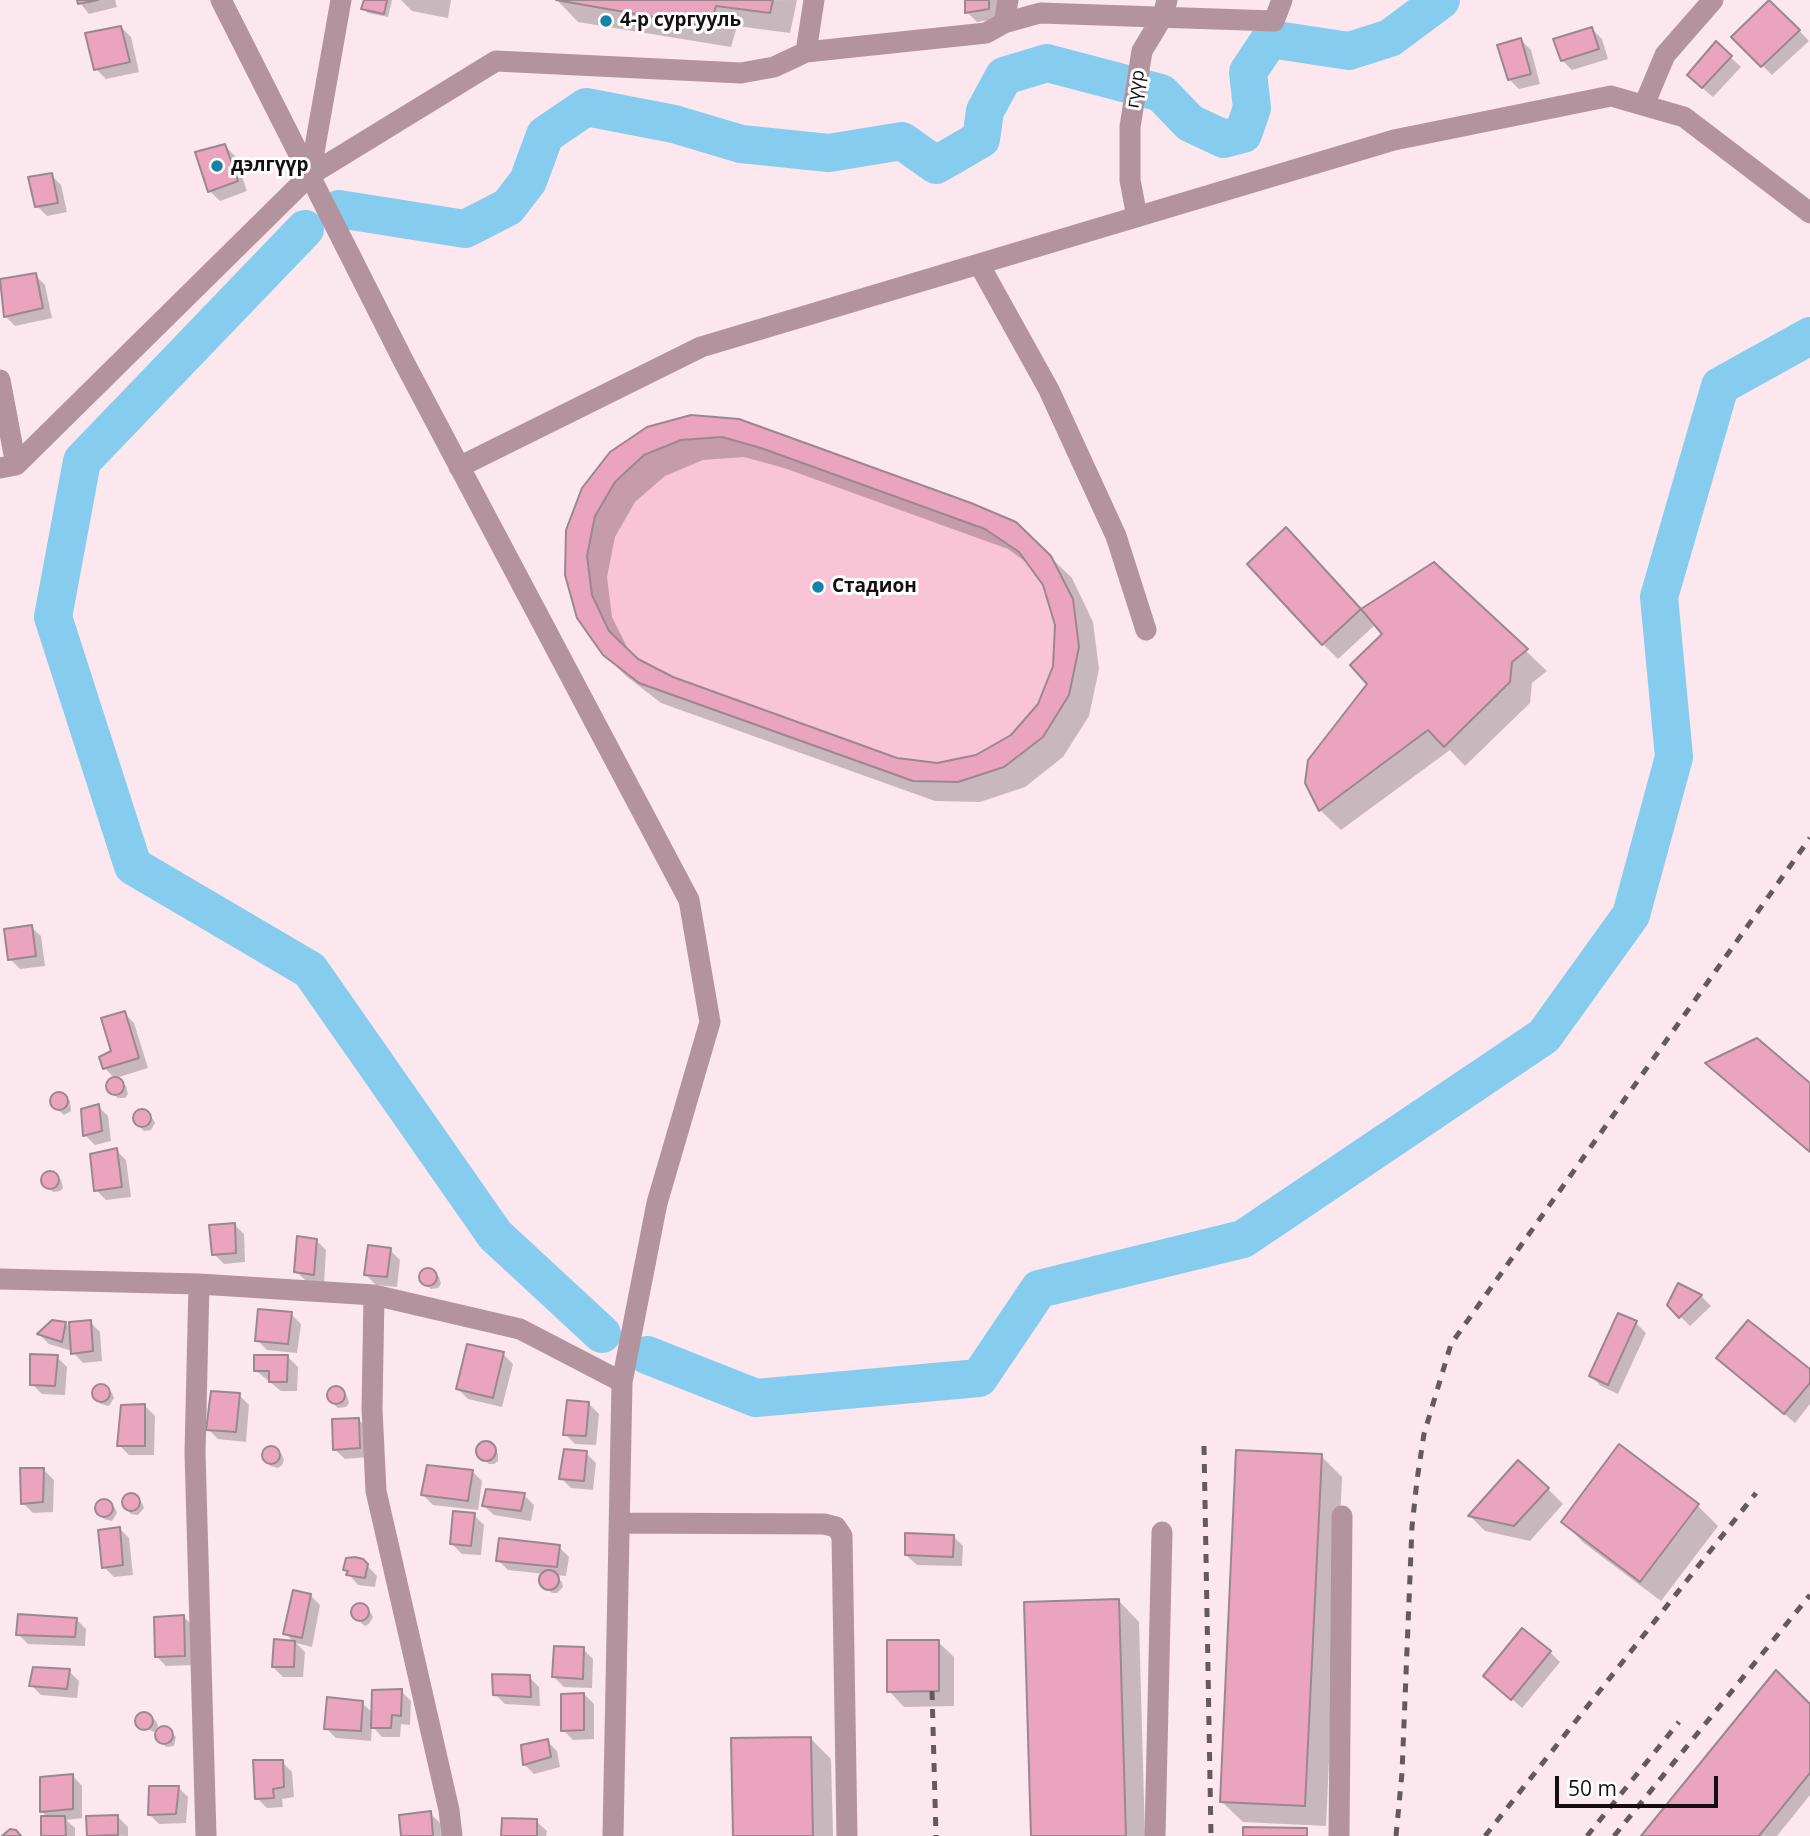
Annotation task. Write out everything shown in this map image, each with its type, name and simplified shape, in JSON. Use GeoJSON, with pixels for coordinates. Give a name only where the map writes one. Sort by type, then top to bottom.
{"type":"FeatureCollection","features":[{"type":"Feature","properties":{"kind":"street"},"geometry":{"type":"LineString","coordinates":[[221,0],[459,467],[688,900],[710,1022],[657,1203],[622,1382],[613,1836]]}},
{"type":"Feature","properties":{"kind":"street"},"geometry":{"type":"LineString","coordinates":[[310,175],[341,0]]}},
{"type":"Feature","properties":{"kind":"street"},"geometry":{"type":"LineString","coordinates":[[806,52],[814,0]]}},
{"type":"Feature","properties":{"kind":"street"},"geometry":{"type":"LineString","coordinates":[[1004,23],[1008,0]]}},
{"type":"Feature","properties":{"kind":"street"},"geometry":{"type":"LineString","coordinates":[[8,467],[310,175],[496,61],[741,73],[775,67],[806,52],[986,33],[1004,23],[1040,13],[1165,8],[1274,21],[1282,0]]}},
{"type":"Feature","properties":{"kind":"street"},"geometry":{"type":"LineString","coordinates":[[1644,105],[1665,55],[1713,0]]}},
{"type":"Feature","properties":{"kind":"street","name":"гүүр"},"geometry":{"type":"LineString","coordinates":[[1137,217],[1130,180],[1130,127],[1142,51],[1165,8]]}},
{"type":"Feature","properties":{"kind":"street"},"geometry":{"type":"LineString","coordinates":[[459,467],[701,346],[1394,140],[1611,96],[1684,117],[1807,206]]}},
{"type":"Feature","properties":{"kind":"street"},"geometry":{"type":"LineString","coordinates":[[979,264],[1049,390],[1115,536],[1146,630]]}},
{"type":"Feature","properties":{"kind":"street"},"geometry":{"type":"LineString","coordinates":[[0,380],[8,467]]}},
{"type":"Feature","properties":{"kind":"street"},"geometry":{"type":"LineString","coordinates":[[0,1279],[199,1284],[374,1295],[520,1329],[622,1382]]}},
{"type":"Feature","properties":{"kind":"street"},"geometry":{"type":"LineString","coordinates":[[199,1284],[195,1453],[206,1836]]}},
{"type":"Feature","properties":{"kind":"street"},"geometry":{"type":"LineString","coordinates":[[374,1295],[372,1409],[376,1491],[449,1810],[452,1836]]}},
{"type":"Feature","properties":{"kind":"street"},"geometry":{"type":"LineString","coordinates":[[1339,1836],[1342,1516]]}},
{"type":"Feature","properties":{"kind":"street"},"geometry":{"type":"LineString","coordinates":[[620,1523],[824,1524],[836,1527],[842,1536],[847,1836]]}},
{"type":"Feature","properties":{"kind":"street"},"geometry":{"type":"LineString","coordinates":[[1155,1836],[1163,1532]]}},
{"type":"Feature","properties":{"kind":"shaded area","name":"Стадион"},"geometry":{"type":"Polygon","coordinates":[[[691,415],[739,419],[971,503],[1016,522],[1051,556],[1073,599],[1079,647],[1069,695],[958,782],[913,781],[639,683],[603,655],[577,618],[565,575],[566,530],[582,488],[610,452],[647,427],[691,415]]]}},
{"type":"Feature","properties":{"kind":"building"},"geometry":{"type":"Polygon","coordinates":[[[77,0],[98,0],[78,4],[77,0]]]}},
{"type":"Feature","properties":{"kind":"building"},"geometry":{"type":"Polygon","coordinates":[[[364,0],[387,0],[384,14],[361,9],[364,0]]]}},
{"type":"Feature","properties":{"kind":"building"},"geometry":{"type":"Polygon","coordinates":[[[556,0],[773,0],[770,13],[716,6],[710,27],[556,0]]]}},
{"type":"Feature","properties":{"kind":"building"},"geometry":{"type":"Polygon","coordinates":[[[965,0],[989,0],[989,9],[965,13],[965,0]]]}},
{"type":"Feature","properties":{"kind":"building"},"geometry":{"type":"Polygon","coordinates":[[[1769,0],[1800,30],[1761,67],[1731,37],[1769,0]]]}},
{"type":"Feature","properties":{"kind":"building"},"geometry":{"type":"Polygon","coordinates":[[[121,26],[130,62],[94,70],[85,33],[121,26]]]}},
{"type":"Feature","properties":{"kind":"building"},"geometry":{"type":"Polygon","coordinates":[[[1592,27],[1599,49],[1561,61],[1553,39],[1592,27]]]}},
{"type":"Feature","properties":{"kind":"building"},"geometry":{"type":"Polygon","coordinates":[[[1521,38],[1531,74],[1508,80],[1497,45],[1521,38]]]}},
{"type":"Feature","properties":{"kind":"building"},"geometry":{"type":"Polygon","coordinates":[[[1716,41],[1732,56],[1702,88],[1687,75],[1716,41]]]}},
{"type":"Feature","properties":{"kind":"building","name":"дэлгүүр"},"geometry":{"type":"Polygon","coordinates":[[[225,144],[238,181],[208,192],[195,152],[225,144]]]}},
{"type":"Feature","properties":{"kind":"building"},"geometry":{"type":"Polygon","coordinates":[[[52,173],[58,203],[35,207],[28,177],[52,173]]]}},
{"type":"Feature","properties":{"kind":"building"},"geometry":{"type":"Polygon","coordinates":[[[36,273],[43,308],[4,317],[0,279],[36,273]]]}},
{"type":"Feature","properties":{"kind":"building"},"geometry":{"type":"Polygon","coordinates":[[[691,415],[739,419],[971,503],[1016,522],[1051,556],[1073,599],[1079,647],[1069,695],[1043,737],[1004,767],[958,782],[913,781],[639,683],[603,655],[577,618],[565,575],[566,530],[582,488],[610,452],[647,427],[691,415]],[[722,437],[681,440],[644,455],[615,482],[595,516],[587,556],[592,595],[609,631],[638,659],[673,677],[897,758],[937,763],[976,755],[1011,735],[1038,704],[1053,666],[1055,625],[1043,585],[1019,552],[985,529],[761,448],[722,437]]]}},
{"type":"Feature","properties":{"kind":"building"},"geometry":{"type":"Polygon","coordinates":[[[1286,527],[1361,609],[1322,645],[1247,564],[1286,527]]]}},
{"type":"Feature","properties":{"kind":"building"},"geometry":{"type":"Polygon","coordinates":[[[1434,562],[1528,649],[1512,662],[1510,682],[1444,747],[1428,730],[1319,811],[1305,783],[1308,760],[1367,684],[1350,665],[1382,634],[1361,609],[1434,562]]]}},
{"type":"Feature","properties":{"kind":"building"},"geometry":{"type":"Polygon","coordinates":[[[32,925],[36,956],[8,960],[4,929],[32,925]]]}},
{"type":"Feature","properties":{"kind":"building"},"geometry":{"type":"Polygon","coordinates":[[[125,1011],[139,1058],[103,1069],[99,1057],[111,1051],[101,1018],[125,1011]]]}},
{"type":"Feature","properties":{"kind":"building"},"geometry":{"type":"Polygon","coordinates":[[[1757,1038],[1810,1083],[1810,1152],[1705,1063],[1757,1038]]]}},
{"type":"Feature","properties":{"kind":"building"},"geometry":{"type":"Polygon","coordinates":[[[111,1077],[119,1077],[124,1086],[122,1093],[111,1095],[106,1090],[106,1082],[111,1077]]]}},
{"type":"Feature","properties":{"kind":"building"},"geometry":{"type":"Polygon","coordinates":[[[55,1092],[63,1092],[68,1101],[66,1108],[55,1110],[50,1105],[50,1097],[55,1092]]]}},
{"type":"Feature","properties":{"kind":"building"},"geometry":{"type":"Polygon","coordinates":[[[99,1104],[102,1131],[83,1136],[81,1109],[99,1104]]]}},
{"type":"Feature","properties":{"kind":"building"},"geometry":{"type":"Polygon","coordinates":[[[138,1109],[146,1109],[151,1118],[149,1125],[138,1127],[133,1122],[133,1114],[138,1109]]]}},
{"type":"Feature","properties":{"kind":"building"},"geometry":{"type":"Polygon","coordinates":[[[117,1148],[122,1187],[94,1191],[90,1154],[117,1148]]]}},
{"type":"Feature","properties":{"kind":"building"},"geometry":{"type":"Polygon","coordinates":[[[46,1171],[54,1171],[59,1180],[57,1187],[46,1189],[41,1184],[41,1176],[46,1171]]]}},
{"type":"Feature","properties":{"kind":"building"},"geometry":{"type":"Polygon","coordinates":[[[235,1223],[236,1253],[212,1255],[209,1225],[235,1223]]]}},
{"type":"Feature","properties":{"kind":"building"},"geometry":{"type":"Polygon","coordinates":[[[297,1236],[317,1239],[314,1275],[294,1272],[297,1236]]]}},
{"type":"Feature","properties":{"kind":"building"},"geometry":{"type":"Polygon","coordinates":[[[368,1245],[391,1248],[387,1277],[364,1275],[368,1245]]]}},
{"type":"Feature","properties":{"kind":"building"},"geometry":{"type":"Polygon","coordinates":[[[424,1268],[432,1268],[437,1277],[435,1284],[424,1286],[419,1281],[419,1273],[424,1268]]]}},
{"type":"Feature","properties":{"kind":"building"},"geometry":{"type":"Polygon","coordinates":[[[1678,1283],[1702,1295],[1679,1318],[1667,1305],[1678,1283]]]}},
{"type":"Feature","properties":{"kind":"building"},"geometry":{"type":"Polygon","coordinates":[[[258,1309],[292,1312],[288,1344],[255,1341],[258,1309]]]}},
{"type":"Feature","properties":{"kind":"building"},"geometry":{"type":"Polygon","coordinates":[[[1618,1313],[1637,1321],[1608,1385],[1589,1376],[1618,1313]]]}},
{"type":"Feature","properties":{"kind":"building"},"geometry":{"type":"Polygon","coordinates":[[[52,1320],[66,1322],[62,1342],[37,1334],[52,1320]]]}},
{"type":"Feature","properties":{"kind":"building"},"geometry":{"type":"Polygon","coordinates":[[[91,1320],[93,1351],[71,1354],[69,1322],[91,1320]]]}},
{"type":"Feature","properties":{"kind":"building"},"geometry":{"type":"Polygon","coordinates":[[[1748,1320],[1810,1369],[1810,1383],[1784,1414],[1716,1358],[1748,1320]]]}},
{"type":"Feature","properties":{"kind":"building"},"geometry":{"type":"Polygon","coordinates":[[[467,1344],[504,1352],[493,1398],[456,1389],[467,1344]]]}},
{"type":"Feature","properties":{"kind":"building"},"geometry":{"type":"Polygon","coordinates":[[[30,1354],[58,1355],[55,1386],[30,1385],[30,1354]]]}},
{"type":"Feature","properties":{"kind":"building"},"geometry":{"type":"Polygon","coordinates":[[[254,1355],[288,1355],[287,1382],[269,1382],[269,1371],[254,1371],[254,1355]]]}},
{"type":"Feature","properties":{"kind":"building"},"geometry":{"type":"Polygon","coordinates":[[[97,1384],[105,1384],[110,1393],[108,1400],[97,1402],[92,1397],[92,1389],[97,1384]]]}},
{"type":"Feature","properties":{"kind":"building"},"geometry":{"type":"Polygon","coordinates":[[[332,1386],[340,1386],[345,1395],[343,1402],[332,1404],[327,1399],[327,1391],[332,1386]]]}},
{"type":"Feature","properties":{"kind":"building"},"geometry":{"type":"Polygon","coordinates":[[[211,1391],[240,1393],[236,1432],[206,1430],[211,1391]]]}},
{"type":"Feature","properties":{"kind":"building"},"geometry":{"type":"Polygon","coordinates":[[[567,1400],[589,1402],[586,1436],[563,1435],[567,1400]]]}},
{"type":"Feature","properties":{"kind":"building"},"geometry":{"type":"Polygon","coordinates":[[[145,1404],[145,1446],[117,1446],[121,1405],[145,1404]]]}},
{"type":"Feature","properties":{"kind":"building"},"geometry":{"type":"Polygon","coordinates":[[[359,1418],[360,1448],[333,1450],[332,1419],[359,1418]]]}},
{"type":"Feature","properties":{"kind":"building"},"geometry":{"type":"Polygon","coordinates":[[[486,1441],[493,1444],[496,1451],[493,1458],[486,1461],[479,1458],[476,1451],[479,1444],[486,1441]]]}},
{"type":"Feature","properties":{"kind":"building"},"geometry":{"type":"Polygon","coordinates":[[[1619,1444],[1699,1504],[1640,1582],[1561,1522],[1619,1444]]]}},
{"type":"Feature","properties":{"kind":"building"},"geometry":{"type":"Polygon","coordinates":[[[267,1446],[275,1446],[280,1455],[278,1462],[267,1464],[262,1459],[262,1451],[267,1446]]]}},
{"type":"Feature","properties":{"kind":"building"},"geometry":{"type":"Polygon","coordinates":[[[564,1449],[587,1451],[584,1481],[559,1479],[564,1449]]]}},
{"type":"Feature","properties":{"kind":"building"},"geometry":{"type":"Polygon","coordinates":[[[1236,1450],[1322,1454],[1305,1806],[1220,1802],[1236,1450]]]}},
{"type":"Feature","properties":{"kind":"building"},"geometry":{"type":"Polygon","coordinates":[[[1518,1460],[1549,1488],[1514,1526],[1468,1516],[1518,1460]]]}},
{"type":"Feature","properties":{"kind":"building"},"geometry":{"type":"Polygon","coordinates":[[[427,1465],[473,1470],[468,1501],[421,1495],[427,1465]]]}},
{"type":"Feature","properties":{"kind":"building"},"geometry":{"type":"Polygon","coordinates":[[[20,1468],[44,1468],[43,1502],[21,1504],[20,1468]]]}},
{"type":"Feature","properties":{"kind":"building"},"geometry":{"type":"Polygon","coordinates":[[[486,1489],[525,1493],[521,1511],[482,1506],[486,1489]]]}},
{"type":"Feature","properties":{"kind":"building"},"geometry":{"type":"Polygon","coordinates":[[[127,1493],[135,1493],[140,1502],[138,1509],[127,1511],[122,1506],[122,1498],[127,1493]]]}},
{"type":"Feature","properties":{"kind":"building"},"geometry":{"type":"Polygon","coordinates":[[[100,1499],[108,1499],[113,1508],[111,1515],[100,1517],[95,1512],[95,1504],[100,1499]]]}},
{"type":"Feature","properties":{"kind":"building"},"geometry":{"type":"Polygon","coordinates":[[[453,1511],[475,1513],[471,1546],[450,1544],[453,1511]]]}},
{"type":"Feature","properties":{"kind":"building"},"geometry":{"type":"Polygon","coordinates":[[[120,1527],[123,1565],[102,1568],[98,1530],[120,1527]]]}},
{"type":"Feature","properties":{"kind":"building"},"geometry":{"type":"Polygon","coordinates":[[[905,1533],[954,1535],[953,1557],[905,1555],[905,1533]]]}},
{"type":"Feature","properties":{"kind":"building"},"geometry":{"type":"Polygon","coordinates":[[[499,1538],[560,1545],[557,1567],[496,1561],[499,1538]]]}},
{"type":"Feature","properties":{"kind":"building"},"geometry":{"type":"Polygon","coordinates":[[[355,1557],[368,1564],[365,1578],[346,1575],[348,1571],[343,1570],[346,1558],[355,1557]]]}},
{"type":"Feature","properties":{"kind":"building"},"geometry":{"type":"Polygon","coordinates":[[[549,1570],[556,1573],[559,1580],[556,1587],[549,1590],[542,1587],[539,1580],[542,1573],[549,1570]]]}},
{"type":"Feature","properties":{"kind":"building"},"geometry":{"type":"Polygon","coordinates":[[[293,1590],[311,1594],[302,1638],[283,1634],[293,1590]]]}},
{"type":"Feature","properties":{"kind":"building"},"geometry":{"type":"Polygon","coordinates":[[[1119,1599],[1126,1836],[1031,1836],[1024,1602],[1119,1599]]]}},
{"type":"Feature","properties":{"kind":"building"},"geometry":{"type":"Polygon","coordinates":[[[356,1603],[364,1603],[369,1612],[367,1619],[356,1621],[351,1616],[351,1608],[356,1603]]]}},
{"type":"Feature","properties":{"kind":"building"},"geometry":{"type":"Polygon","coordinates":[[[18,1614],[77,1618],[75,1637],[16,1635],[18,1614]]]}},
{"type":"Feature","properties":{"kind":"building"},"geometry":{"type":"Polygon","coordinates":[[[184,1615],[185,1656],[155,1657],[154,1617],[184,1615]]]}},
{"type":"Feature","properties":{"kind":"building"},"geometry":{"type":"Polygon","coordinates":[[[1522,1628],[1551,1651],[1511,1700],[1483,1676],[1522,1628]]]}},
{"type":"Feature","properties":{"kind":"building"},"geometry":{"type":"Polygon","coordinates":[[[274,1639],[295,1641],[294,1667],[272,1667],[274,1639]]]}},
{"type":"Feature","properties":{"kind":"building"},"geometry":{"type":"Polygon","coordinates":[[[887,1640],[939,1640],[939,1691],[887,1692],[887,1640]]]}},
{"type":"Feature","properties":{"kind":"building"},"geometry":{"type":"Polygon","coordinates":[[[554,1646],[584,1647],[583,1679],[552,1677],[554,1646]]]}},
{"type":"Feature","properties":{"kind":"building"},"geometry":{"type":"Polygon","coordinates":[[[33,1667],[70,1669],[67,1689],[29,1686],[33,1667]]]}},
{"type":"Feature","properties":{"kind":"building"},"geometry":{"type":"Polygon","coordinates":[[[1776,1670],[1810,1704],[1810,1773],[1759,1836],[1641,1836],[1776,1670]]]}},
{"type":"Feature","properties":{"kind":"building"},"geometry":{"type":"Polygon","coordinates":[[[492,1674],[530,1675],[531,1697],[493,1695],[492,1674]]]}},
{"type":"Feature","properties":{"kind":"building"},"geometry":{"type":"Polygon","coordinates":[[[402,1689],[401,1716],[392,1715],[391,1728],[371,1728],[372,1690],[402,1689]]]}},
{"type":"Feature","properties":{"kind":"building"},"geometry":{"type":"Polygon","coordinates":[[[584,1693],[584,1730],[561,1731],[561,1694],[584,1693]]]}},
{"type":"Feature","properties":{"kind":"building"},"geometry":{"type":"Polygon","coordinates":[[[327,1697],[363,1701],[361,1731],[324,1729],[327,1697]]]}},
{"type":"Feature","properties":{"kind":"building"},"geometry":{"type":"Polygon","coordinates":[[[140,1712],[148,1712],[153,1721],[151,1728],[140,1730],[135,1725],[135,1717],[140,1712]]]}},
{"type":"Feature","properties":{"kind":"building"},"geometry":{"type":"Polygon","coordinates":[[[160,1726],[168,1726],[173,1735],[171,1742],[160,1744],[155,1739],[155,1731],[160,1726]]]}},
{"type":"Feature","properties":{"kind":"building"},"geometry":{"type":"Polygon","coordinates":[[[811,1737],[813,1836],[733,1836],[731,1738],[811,1737]]]}},
{"type":"Feature","properties":{"kind":"building"},"geometry":{"type":"Polygon","coordinates":[[[548,1739],[551,1757],[523,1765],[521,1745],[548,1739]]]}},
{"type":"Feature","properties":{"kind":"building"},"geometry":{"type":"Polygon","coordinates":[[[253,1760],[283,1760],[284,1787],[273,1789],[274,1798],[255,1799],[253,1760]]]}},
{"type":"Feature","properties":{"kind":"building"},"geometry":{"type":"Polygon","coordinates":[[[73,1774],[73,1809],[40,1812],[40,1777],[73,1774]]]}},
{"type":"Feature","properties":{"kind":"building"},"geometry":{"type":"Polygon","coordinates":[[[149,1786],[179,1786],[176,1814],[148,1815],[149,1786]]]}},
{"type":"Feature","properties":{"kind":"building"},"geometry":{"type":"Polygon","coordinates":[[[431,1811],[433,1836],[401,1836],[399,1815],[431,1811]]]}},
{"type":"Feature","properties":{"kind":"building"},"geometry":{"type":"Polygon","coordinates":[[[118,1815],[118,1835],[87,1836],[86,1816],[118,1815]]]}},
{"type":"Feature","properties":{"kind":"building"},"geometry":{"type":"Polygon","coordinates":[[[41,1816],[65,1816],[66,1836],[41,1836],[41,1816]]]}},
{"type":"Feature","properties":{"kind":"building"},"geometry":{"type":"Polygon","coordinates":[[[502,1818],[537,1819],[537,1836],[501,1836],[502,1818]]]}},
{"type":"Feature","properties":{"kind":"building"},"geometry":{"type":"Polygon","coordinates":[[[1243,1827],[1307,1828],[1307,1836],[1243,1836],[1243,1827]]]}},
{"type":"Feature","properties":{"kind":"building"},"geometry":{"type":"Polygon","coordinates":[[[10,1829],[16,1830],[21,1836],[2,1836],[10,1829]]]}},
{"type":"Feature","properties":{"kind":"waterway"},"geometry":{"type":"LineString","coordinates":[[339,209],[465,229],[508,207],[528,181],[545,135],[586,107],[674,124],[741,144],[829,153],[902,141],[936,165],[981,139],[985,111],[1004,76],[1047,63],[1161,93],[1190,123],[1224,139],[1243,134],[1252,108],[1248,72],[1270,39],[1349,51],[1390,38],[1441,0]]}},
{"type":"Feature","properties":{"kind":"waterway"},"geometry":{"type":"LineString","coordinates":[[305,229],[82,461],[53,617],[133,866],[310,970],[495,1235],[602,1334]]}},
{"type":"Feature","properties":{"kind":"waterway"},"geometry":{"type":"LineString","coordinates":[[647,1355],[756,1398],[979,1378],[1039,1289],[1243,1239],[1544,1036],[1631,915],[1674,757],[1659,597],[1720,386],[1810,336]]}},
{"type":"Feature","properties":{"kind":"railway"},"geometry":{"type":"LineString","coordinates":[[1396,1836],[1402,1773],[1412,1527],[1417,1480],[1424,1434],[1451,1344],[1810,838]]}},
{"type":"Feature","properties":{"kind":"railway"},"geometry":{"type":"LineString","coordinates":[[1204,1446],[1211,1836]]}},
{"type":"Feature","properties":{"kind":"railway"},"geometry":{"type":"LineString","coordinates":[[1485,1836],[1756,1493]]}},
{"type":"Feature","properties":{"kind":"railway"},"geometry":{"type":"LineString","coordinates":[[1614,1836],[1810,1595]]}},
{"type":"Feature","properties":{"kind":"railway"},"geometry":{"type":"LineString","coordinates":[[932,1691],[936,1836]]}},
{"type":"Feature","properties":{"kind":"railway"},"geometry":{"type":"LineString","coordinates":[[1587,1836],[1679,1722]]}},
{"type":"Feature","properties":{"kind":"place","name":"4-р сургууль"},"geometry":{"type":"Point","coordinates":[606,21]}},
{"type":"Feature","properties":{"kind":"place","name":"дэлгүүр"},"geometry":{"type":"Point","coordinates":[217,166]}},
{"type":"Feature","properties":{"kind":"place","name":"Стадион"},"geometry":{"type":"Point","coordinates":[818,587]}}]}
